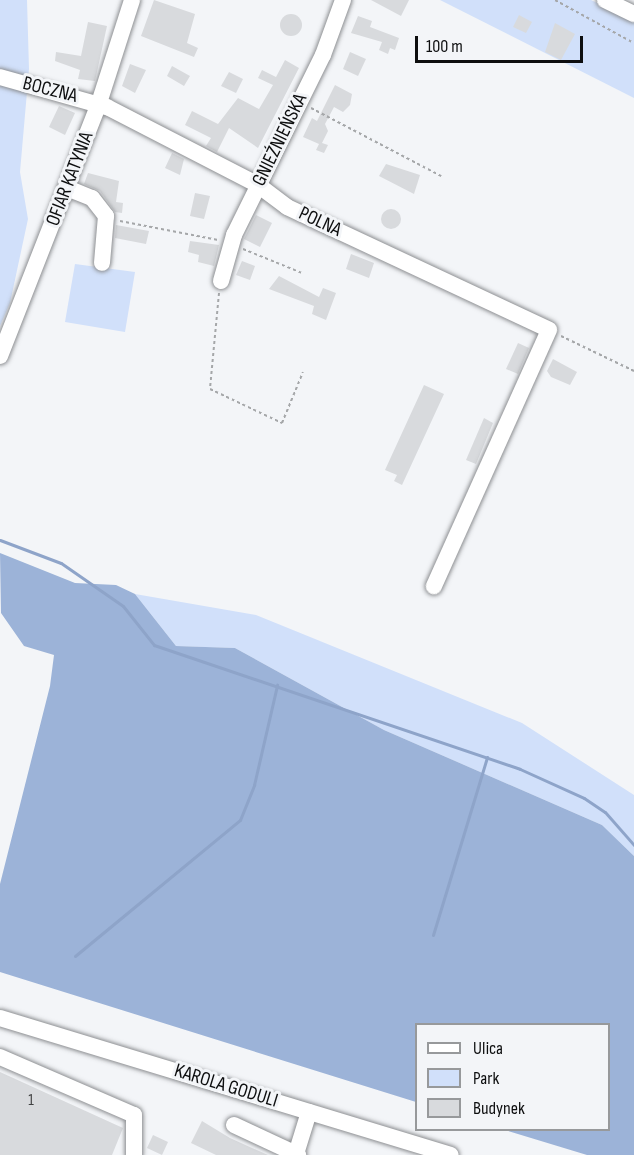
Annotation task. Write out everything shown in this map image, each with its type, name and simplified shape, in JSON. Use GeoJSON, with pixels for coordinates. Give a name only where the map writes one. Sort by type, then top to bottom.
{"type":"FeatureCollection","features":[{"type":"Feature","properties":{"kind":"street","name":"OFIAR KATYNIA"},"geometry":{"type":"LineString","coordinates":[[0,356],[99,103],[132,0]]}},
{"type":"Feature","properties":{"kind":"street","name":"GNIEŹNIEŃSKA"},"geometry":{"type":"LineString","coordinates":[[221,281],[231,244],[298,102],[323,56],[343,0]]}},
{"type":"Feature","properties":{"kind":"street"},"geometry":{"type":"LineString","coordinates":[[605,0],[634,14]]}},
{"type":"Feature","properties":{"kind":"street","name":"BOCZNA"},"geometry":{"type":"LineString","coordinates":[[0,77],[99,103]]}},
{"type":"Feature","properties":{"kind":"street","name":"POLNA"},"geometry":{"type":"LineString","coordinates":[[99,103],[258,185],[287,207],[549,330]]}},
{"type":"Feature","properties":{"kind":"street"},"geometry":{"type":"LineString","coordinates":[[66,189],[92,198],[106,216],[102,263]]}},
{"type":"Feature","properties":{"kind":"street"},"geometry":{"type":"LineString","coordinates":[[434,586],[549,330]]}},
{"type":"Feature","properties":{"kind":"street","name":"KAROLA GODULI"},"geometry":{"type":"LineString","coordinates":[[0,1018],[451,1155]]}},
{"type":"Feature","properties":{"kind":"street"},"geometry":{"type":"LineString","coordinates":[[0,1057],[134,1115],[134,1155]]}},
{"type":"Feature","properties":{"kind":"street"},"geometry":{"type":"LineString","coordinates":[[234,1125],[297,1154],[309,1112]]}},
{"type":"Feature","properties":{"kind":"path"},"geometry":{"type":"LineString","coordinates":[[555,0],[634,43]]}},
{"type":"Feature","properties":{"kind":"path"},"geometry":{"type":"LineString","coordinates":[[298,102],[441,176]]}},
{"type":"Feature","properties":{"kind":"path"},"geometry":{"type":"LineString","coordinates":[[106,216],[231,244],[302,273]]}},
{"type":"Feature","properties":{"kind":"path"},"geometry":{"type":"LineString","coordinates":[[221,281],[210,389],[282,423],[303,372]]}},
{"type":"Feature","properties":{"kind":"path"},"geometry":{"type":"LineString","coordinates":[[549,330],[634,370]]}},
{"type":"Feature","properties":{"kind":"green space"},"geometry":{"type":"Polygon","coordinates":[[[0,0],[27,0],[29,69],[20,172],[28,219],[10,303],[0,326],[0,0]]]}},
{"type":"Feature","properties":{"kind":"green space"},"geometry":{"type":"Polygon","coordinates":[[[440,0],[591,0],[634,21],[634,98],[440,0]]]}},
{"type":"Feature","properties":{"kind":"green space"},"geometry":{"type":"Polygon","coordinates":[[[75,264],[135,272],[125,332],[65,322],[75,264]]]}},
{"type":"Feature","properties":{"kind":"green space"},"geometry":{"type":"Polygon","coordinates":[[[135,594],[256,615],[522,723],[634,795],[634,856],[602,825],[384,730],[235,648],[176,646],[135,594]]]}},
{"type":"Feature","properties":{"kind":"shaded area"},"geometry":{"type":"Polygon","coordinates":[[[0,553],[75,583],[116,585],[135,594],[176,646],[235,648],[384,730],[602,825],[634,856],[634,1155],[587,1155],[508,1131],[610,1131],[610,1023],[415,1023],[415,1102],[0,972],[0,884],[50,686],[54,655],[24,646],[1,613],[0,553]]]}},
{"type":"Feature","properties":{"kind":"building"},"geometry":{"type":"Polygon","coordinates":[[[154,0],[195,14],[187,43],[198,48],[194,57],[141,36],[154,0]]]}},
{"type":"Feature","properties":{"kind":"building"},"geometry":{"type":"Polygon","coordinates":[[[371,0],[409,0],[401,16],[371,0]]]}},
{"type":"Feature","properties":{"kind":"building"},"geometry":{"type":"Polygon","coordinates":[[[291,14],[299,17],[302,25],[299,33],[291,36],[283,33],[280,25],[283,17],[291,14]]]}},
{"type":"Feature","properties":{"kind":"building"},"geometry":{"type":"Polygon","coordinates":[[[519,15],[532,22],[526,33],[513,27],[519,15]]]}},
{"type":"Feature","properties":{"kind":"building"},"geometry":{"type":"Polygon","coordinates":[[[358,16],[372,21],[370,27],[399,38],[395,50],[390,48],[388,54],[379,50],[382,42],[351,33],[358,16]]]}},
{"type":"Feature","properties":{"kind":"building"},"geometry":{"type":"Polygon","coordinates":[[[88,22],[107,26],[95,81],[78,79],[80,70],[55,61],[56,52],[81,56],[88,22]]]}},
{"type":"Feature","properties":{"kind":"building"},"geometry":{"type":"Polygon","coordinates":[[[555,23],[575,34],[561,60],[545,52],[555,23]]]}},
{"type":"Feature","properties":{"kind":"building"},"geometry":{"type":"Polygon","coordinates":[[[350,52],[366,59],[358,76],[343,69],[350,52]]]}},
{"type":"Feature","properties":{"kind":"building"},"geometry":{"type":"Polygon","coordinates":[[[285,60],[299,68],[258,148],[229,128],[217,152],[206,146],[211,138],[185,125],[192,111],[218,124],[238,98],[259,109],[273,85],[258,78],[262,70],[276,77],[285,60]]]}},
{"type":"Feature","properties":{"kind":"building"},"geometry":{"type":"Polygon","coordinates":[[[130,64],[146,70],[135,93],[122,86],[130,64]]]}},
{"type":"Feature","properties":{"kind":"building"},"geometry":{"type":"Polygon","coordinates":[[[172,66],[190,76],[184,86],[167,76],[172,66]]]}},
{"type":"Feature","properties":{"kind":"building"},"geometry":{"type":"Polygon","coordinates":[[[229,72],[243,79],[236,93],[221,86],[229,72]]]}},
{"type":"Feature","properties":{"kind":"building"},"geometry":{"type":"Polygon","coordinates":[[[335,85],[352,94],[350,105],[343,112],[334,107],[325,124],[328,131],[322,143],[328,145],[324,153],[316,150],[319,144],[303,137],[312,118],[317,121],[335,85]]]}},
{"type":"Feature","properties":{"kind":"building"},"geometry":{"type":"Polygon","coordinates":[[[59,106],[75,113],[65,135],[49,127],[59,106]]]}},
{"type":"Feature","properties":{"kind":"building"},"geometry":{"type":"Polygon","coordinates":[[[172,153],[184,159],[180,175],[165,168],[172,153]]]}},
{"type":"Feature","properties":{"kind":"building"},"geometry":{"type":"Polygon","coordinates":[[[386,164],[420,175],[414,194],[379,176],[386,164]]]}},
{"type":"Feature","properties":{"kind":"building"},"geometry":{"type":"Polygon","coordinates":[[[88,173],[119,181],[116,202],[123,203],[122,213],[115,212],[100,191],[84,184],[88,173]]]}},
{"type":"Feature","properties":{"kind":"building"},"geometry":{"type":"Polygon","coordinates":[[[195,193],[210,196],[204,219],[190,216],[195,193]]]}},
{"type":"Feature","properties":{"kind":"building"},"geometry":{"type":"Polygon","coordinates":[[[387,209],[395,209],[401,215],[401,223],[395,229],[387,229],[381,223],[381,215],[387,209]]]}},
{"type":"Feature","properties":{"kind":"building"},"geometry":{"type":"Polygon","coordinates":[[[256,215],[272,223],[260,247],[244,239],[256,215]]]}},
{"type":"Feature","properties":{"kind":"building"},"geometry":{"type":"Polygon","coordinates":[[[116,225],[149,231],[146,244],[115,238],[116,225]]]}},
{"type":"Feature","properties":{"kind":"building"},"geometry":{"type":"Polygon","coordinates":[[[190,241],[219,245],[214,266],[198,262],[199,255],[188,252],[190,241]]]}},
{"type":"Feature","properties":{"kind":"building"},"geometry":{"type":"Polygon","coordinates":[[[351,254],[374,263],[369,278],[346,269],[351,254]]]}},
{"type":"Feature","properties":{"kind":"building"},"geometry":{"type":"Polygon","coordinates":[[[242,261],[255,266],[250,280],[236,275],[242,261]]]}},
{"type":"Feature","properties":{"kind":"building"},"geometry":{"type":"Polygon","coordinates":[[[279,276],[319,297],[323,288],[336,293],[326,320],[312,314],[314,306],[269,289],[279,276]]]}},
{"type":"Feature","properties":{"kind":"building"},"geometry":{"type":"Polygon","coordinates":[[[518,343],[529,348],[518,374],[506,369],[518,343]]]}},
{"type":"Feature","properties":{"kind":"building"},"geometry":{"type":"Polygon","coordinates":[[[553,359],[577,372],[570,385],[551,377],[547,371],[553,359]]]}},
{"type":"Feature","properties":{"kind":"building"},"geometry":{"type":"Polygon","coordinates":[[[424,385],[444,394],[402,485],[394,481],[397,475],[385,470],[424,385]]]}},
{"type":"Feature","properties":{"kind":"building"},"geometry":{"type":"Polygon","coordinates":[[[484,418],[493,423],[476,464],[466,460],[484,418]]]}},
{"type":"Feature","properties":{"kind":"building"},"geometry":{"type":"Polygon","coordinates":[[[0,1072],[123,1128],[112,1155],[0,1155],[0,1072]]]}},
{"type":"Feature","properties":{"kind":"building"},"geometry":{"type":"Polygon","coordinates":[[[202,1121],[230,1138],[268,1155],[216,1155],[191,1143],[202,1121]]]}},
{"type":"Feature","properties":{"kind":"building"},"geometry":{"type":"Polygon","coordinates":[[[153,1135],[168,1142],[162,1155],[147,1148],[153,1135]]]}},
{"type":"Feature","properties":{"kind":"waterway"},"geometry":{"type":"LineString","coordinates":[[0,540],[61,563],[123,606],[154,645],[520,769],[584,798],[605,812],[634,845]]}},
{"type":"Feature","properties":{"kind":"waterway"},"geometry":{"type":"LineString","coordinates":[[75,956],[240,820],[254,785],[277,685]]}},
{"type":"Feature","properties":{"kind":"waterway"},"geometry":{"type":"LineString","coordinates":[[433,935],[487,757]]}}]}
